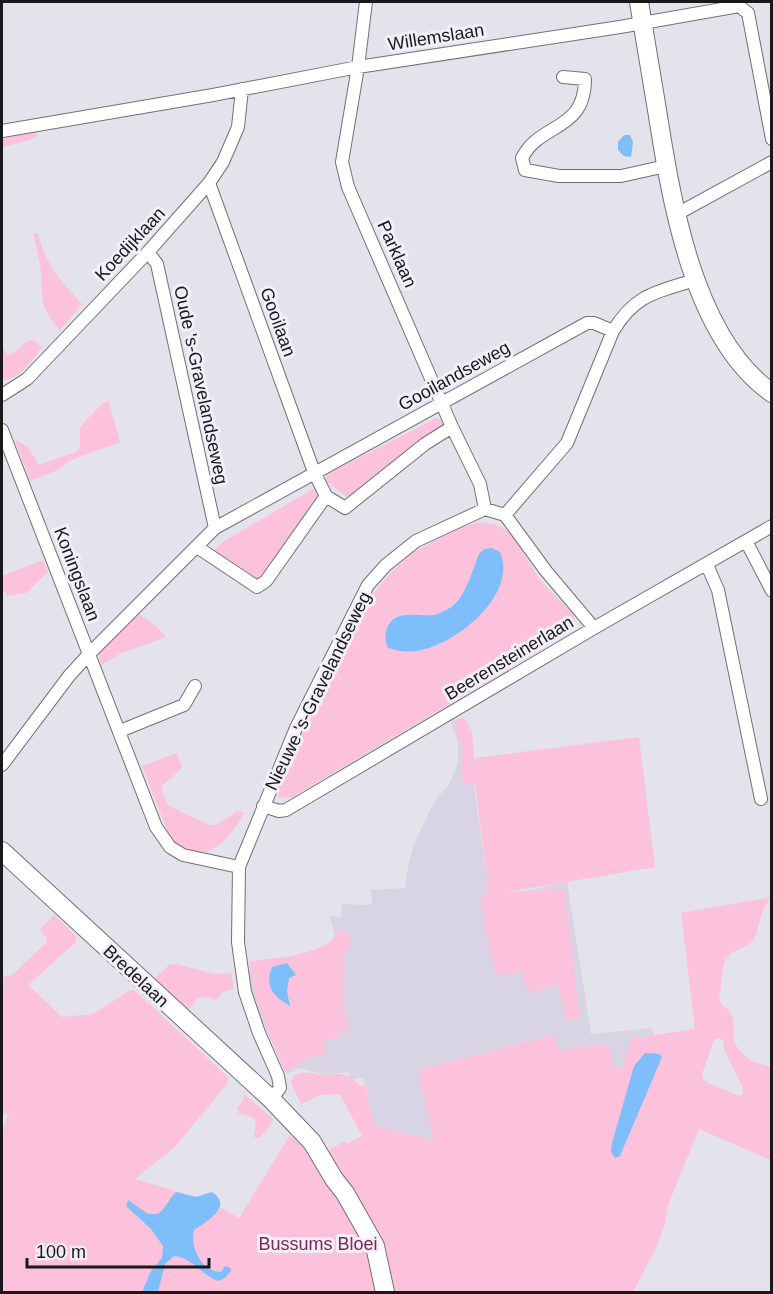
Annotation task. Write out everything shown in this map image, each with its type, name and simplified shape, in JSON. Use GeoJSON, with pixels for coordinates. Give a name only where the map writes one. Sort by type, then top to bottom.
{"type":"FeatureCollection","features":[{"type":"Feature","properties":{"kind":"main road"},"geometry":{"type":"LineString","coordinates":[[639,2],[666,166],[676,214],[695,280],[708,311],[734,357],[771,393]]}},
{"type":"Feature","properties":{"kind":"main road","name":"Bredelaan"},"geometry":{"type":"LineString","coordinates":[[2,851],[271,1099]]}},
{"type":"Feature","properties":{"kind":"main road"},"geometry":{"type":"LineString","coordinates":[[271,1099],[312,1142],[345,1193],[375,1246],[385,1293]]}},
{"type":"Feature","properties":{"kind":"street","name":"Parklaan"},"geometry":{"type":"LineString","coordinates":[[366,2],[342,162],[348,187],[452,427],[480,484],[485,509]]}},
{"type":"Feature","properties":{"kind":"street","name":"Willemslaan"},"geometry":{"type":"LineString","coordinates":[[2,131],[358,67],[739,6],[748,13],[771,140]]}},
{"type":"Feature","properties":{"kind":"street"},"geometry":{"type":"LineString","coordinates":[[563,77],[585,79],[585,96],[578,112],[527,148],[522,158],[525,170],[559,176],[621,176],[666,166]]}},
{"type":"Feature","properties":{"kind":"street","name":"Koedijklaan"},"geometry":{"type":"LineString","coordinates":[[2,395],[27,379],[148,252],[209,183],[223,162],[238,127],[242,89]]}},
{"type":"Feature","properties":{"kind":"street"},"geometry":{"type":"LineString","coordinates":[[676,214],[771,162]]}},
{"type":"Feature","properties":{"kind":"street","name":"Gooilaan"},"geometry":{"type":"LineString","coordinates":[[209,183],[314,472]]}},
{"type":"Feature","properties":{"kind":"street","name":"Oude 's-Gravelandseweg"},"geometry":{"type":"LineString","coordinates":[[148,252],[157,264],[214,528]]}},
{"type":"Feature","properties":{"kind":"street"},"geometry":{"type":"LineString","coordinates":[[505,514],[567,443],[613,331],[622,315],[639,300],[695,280]]}},
{"type":"Feature","properties":{"kind":"street","name":"Gooilandseweg"},"geometry":{"type":"LineString","coordinates":[[2,765],[69,676],[214,528],[587,322],[594,322],[613,331]]}},
{"type":"Feature","properties":{"kind":"street"},"geometry":{"type":"LineString","coordinates":[[314,472],[326,496],[345,508],[424,444],[452,427]]}},
{"type":"Feature","properties":{"kind":"street","name":"Koningslaan"},"geometry":{"type":"LineString","coordinates":[[2,430],[156,826],[170,847],[183,855],[239,867]]}},
{"type":"Feature","properties":{"kind":"street"},"geometry":{"type":"LineString","coordinates":[[197,547],[257,587],[266,581],[326,496]]}},
{"type":"Feature","properties":{"kind":"street"},"geometry":{"type":"LineString","coordinates":[[485,509],[505,514],[546,571],[594,628]]}},
{"type":"Feature","properties":{"kind":"street","name":"Nieuwe 's-Gravelandseweg"},"geometry":{"type":"LineString","coordinates":[[271,1099],[280,1088],[278,1076],[259,1033],[245,992],[237,942],[239,867],[296,728],[368,585],[386,565],[416,541],[485,509]]}},
{"type":"Feature","properties":{"kind":"street","name":"Beerensteinerlaan"},"geometry":{"type":"LineString","coordinates":[[263,807],[279,811],[286,810],[771,526]]}},
{"type":"Feature","properties":{"kind":"street"},"geometry":{"type":"LineString","coordinates":[[746,542],[771,591]]}},
{"type":"Feature","properties":{"kind":"street"},"geometry":{"type":"LineString","coordinates":[[707,565],[718,590],[761,799]]}},
{"type":"Feature","properties":{"kind":"street"},"geometry":{"type":"LineString","coordinates":[[120,731],[184,705],[195,686]]}},
{"type":"Feature","properties":{"kind":"shaded area"},"geometry":{"type":"Polygon","coordinates":[[[459,717],[466,732],[489,893],[481,895],[501,898],[567,881],[591,1034],[652,1028],[654,1036],[630,1039],[634,1066],[460,1150],[375,1126],[363,1077],[351,1080],[348,1072],[325,1075],[300,1068],[287,1074],[253,1002],[246,971],[263,968],[336,943],[330,915],[341,918],[342,904],[372,904],[371,890],[405,888],[414,844],[434,802],[449,784],[458,763],[458,742],[451,722],[459,717]]]}},
{"type":"Feature","properties":{"kind":"green space"},"geometry":{"type":"Polygon","coordinates":[[[37,129],[36,137],[2,147],[2,135],[37,129]]]}},
{"type":"Feature","properties":{"kind":"green space"},"geometry":{"type":"Polygon","coordinates":[[[38,233],[49,263],[82,304],[60,330],[48,315],[43,303],[38,253],[33,234],[38,233]]]}},
{"type":"Feature","properties":{"kind":"green space"},"geometry":{"type":"Polygon","coordinates":[[[29,340],[34,340],[42,348],[20,373],[2,380],[2,348],[8,355],[12,354],[29,340]]]}},
{"type":"Feature","properties":{"kind":"green space"},"geometry":{"type":"Polygon","coordinates":[[[109,402],[120,442],[69,461],[60,469],[30,481],[15,440],[27,446],[39,465],[76,452],[80,447],[80,427],[103,403],[109,402]]]}},
{"type":"Feature","properties":{"kind":"green space"},"geometry":{"type":"Polygon","coordinates":[[[436,418],[442,419],[444,426],[421,438],[349,499],[326,481],[326,475],[436,418]]]}},
{"type":"Feature","properties":{"kind":"green space"},"geometry":{"type":"Polygon","coordinates":[[[317,487],[321,496],[262,580],[256,581],[212,552],[224,541],[317,487]]]}},
{"type":"Feature","properties":{"kind":"green space"},"geometry":{"type":"Polygon","coordinates":[[[478,522],[497,525],[512,534],[540,580],[573,614],[575,622],[573,627],[534,654],[292,797],[280,798],[276,793],[275,783],[363,606],[392,571],[412,553],[454,530],[478,522]],[[492,548],[484,549],[465,589],[452,606],[443,612],[433,615],[395,617],[420,651],[500,552],[492,548]]]}},
{"type":"Feature","properties":{"kind":"green space"},"geometry":{"type":"Polygon","coordinates":[[[43,560],[48,572],[26,593],[7,596],[2,591],[2,576],[43,560]]]}},
{"type":"Feature","properties":{"kind":"green space"},"geometry":{"type":"Polygon","coordinates":[[[136,612],[157,627],[166,637],[122,653],[101,665],[99,654],[102,646],[136,612]]]}},
{"type":"Feature","properties":{"kind":"green space"},"geometry":{"type":"Polygon","coordinates":[[[463,717],[472,731],[474,758],[639,737],[655,867],[506,892],[564,889],[580,1018],[568,1021],[558,985],[528,993],[522,971],[496,976],[486,932],[481,895],[489,893],[475,785],[465,784],[461,774],[461,746],[455,722],[463,717]]]}},
{"type":"Feature","properties":{"kind":"green space"},"geometry":{"type":"Polygon","coordinates":[[[177,753],[182,768],[162,786],[162,792],[169,806],[209,825],[217,825],[237,811],[244,813],[222,842],[203,853],[193,853],[182,849],[171,840],[142,766],[177,753]]]}},
{"type":"Feature","properties":{"kind":"green space","name":"Bussums Bloei"},"geometry":{"type":"Polygon","coordinates":[[[771,897],[762,912],[756,935],[750,944],[730,954],[724,963],[719,999],[722,1005],[731,1012],[734,1041],[738,1049],[751,1061],[771,1067],[771,1160],[699,1129],[668,1205],[665,1224],[656,1248],[633,1292],[2,1292],[2,1135],[6,1119],[10,1115],[2,1113],[2,977],[12,975],[46,943],[47,938],[40,930],[54,915],[76,936],[76,942],[28,985],[62,1017],[93,1014],[130,990],[134,990],[229,1078],[227,1084],[175,1147],[135,1179],[196,1197],[212,1192],[217,1196],[220,1207],[239,1218],[290,1135],[304,1148],[307,1144],[328,1151],[344,1141],[347,1144],[362,1136],[340,1094],[320,1095],[301,1104],[291,1083],[293,1078],[300,1073],[339,1074],[349,1077],[361,1086],[365,1085],[375,1126],[434,1140],[418,1070],[554,1035],[558,1050],[608,1044],[613,1067],[623,1068],[630,1039],[695,1029],[681,913],[771,897]],[[717,1038],[714,1040],[702,1074],[703,1079],[740,1096],[743,1088],[725,1052],[723,1040],[717,1038]]]}},
{"type":"Feature","properties":{"kind":"green space"},"geometry":{"type":"Polygon","coordinates":[[[339,930],[350,933],[348,951],[342,953],[346,962],[343,964],[344,977],[342,979],[346,995],[342,997],[350,1034],[348,1035],[347,1029],[340,1030],[341,1036],[323,1041],[326,1054],[306,1059],[285,1072],[258,1004],[249,961],[300,954],[333,939],[339,930]],[[287,963],[281,966],[273,995],[290,1006],[288,984],[296,974],[287,963]]]}},
{"type":"Feature","properties":{"kind":"green space"},"geometry":{"type":"Polygon","coordinates":[[[176,964],[215,974],[231,973],[234,989],[223,992],[215,1001],[210,997],[198,998],[185,1013],[152,981],[169,965],[176,964]]]}},
{"type":"Feature","properties":{"kind":"green space"},"geometry":{"type":"Polygon","coordinates":[[[244,1094],[273,1119],[259,1138],[254,1137],[255,1120],[250,1116],[239,1114],[237,1107],[243,1102],[244,1094]]]}},
{"type":"Feature","properties":{"kind":"water"},"geometry":{"type":"Polygon","coordinates":[[[624,135],[630,135],[633,142],[631,157],[624,156],[618,150],[618,142],[624,135]]]}},
{"type":"Feature","properties":{"kind":"water"},"geometry":{"type":"Polygon","coordinates":[[[492,548],[500,552],[503,568],[500,584],[493,600],[481,614],[467,627],[436,646],[413,651],[388,648],[385,635],[388,626],[396,617],[434,615],[451,607],[465,590],[479,554],[484,549],[492,548]]]}},
{"type":"Feature","properties":{"kind":"water"},"geometry":{"type":"Polygon","coordinates":[[[287,963],[296,975],[289,978],[287,991],[290,1006],[275,995],[269,981],[272,967],[287,963]]]}},
{"type":"Feature","properties":{"kind":"water"},"geometry":{"type":"Polygon","coordinates":[[[645,1053],[659,1054],[662,1057],[620,1156],[615,1158],[611,1152],[612,1143],[634,1066],[645,1053]]]}},
{"type":"Feature","properties":{"kind":"water"},"geometry":{"type":"Polygon","coordinates":[[[176,1192],[196,1197],[212,1192],[218,1197],[220,1203],[216,1213],[194,1230],[194,1244],[198,1257],[208,1268],[221,1272],[225,1266],[231,1271],[225,1278],[218,1281],[192,1263],[174,1256],[165,1264],[158,1292],[142,1292],[151,1271],[162,1258],[163,1246],[151,1229],[126,1206],[128,1200],[148,1214],[158,1214],[176,1192]]]}}]}
